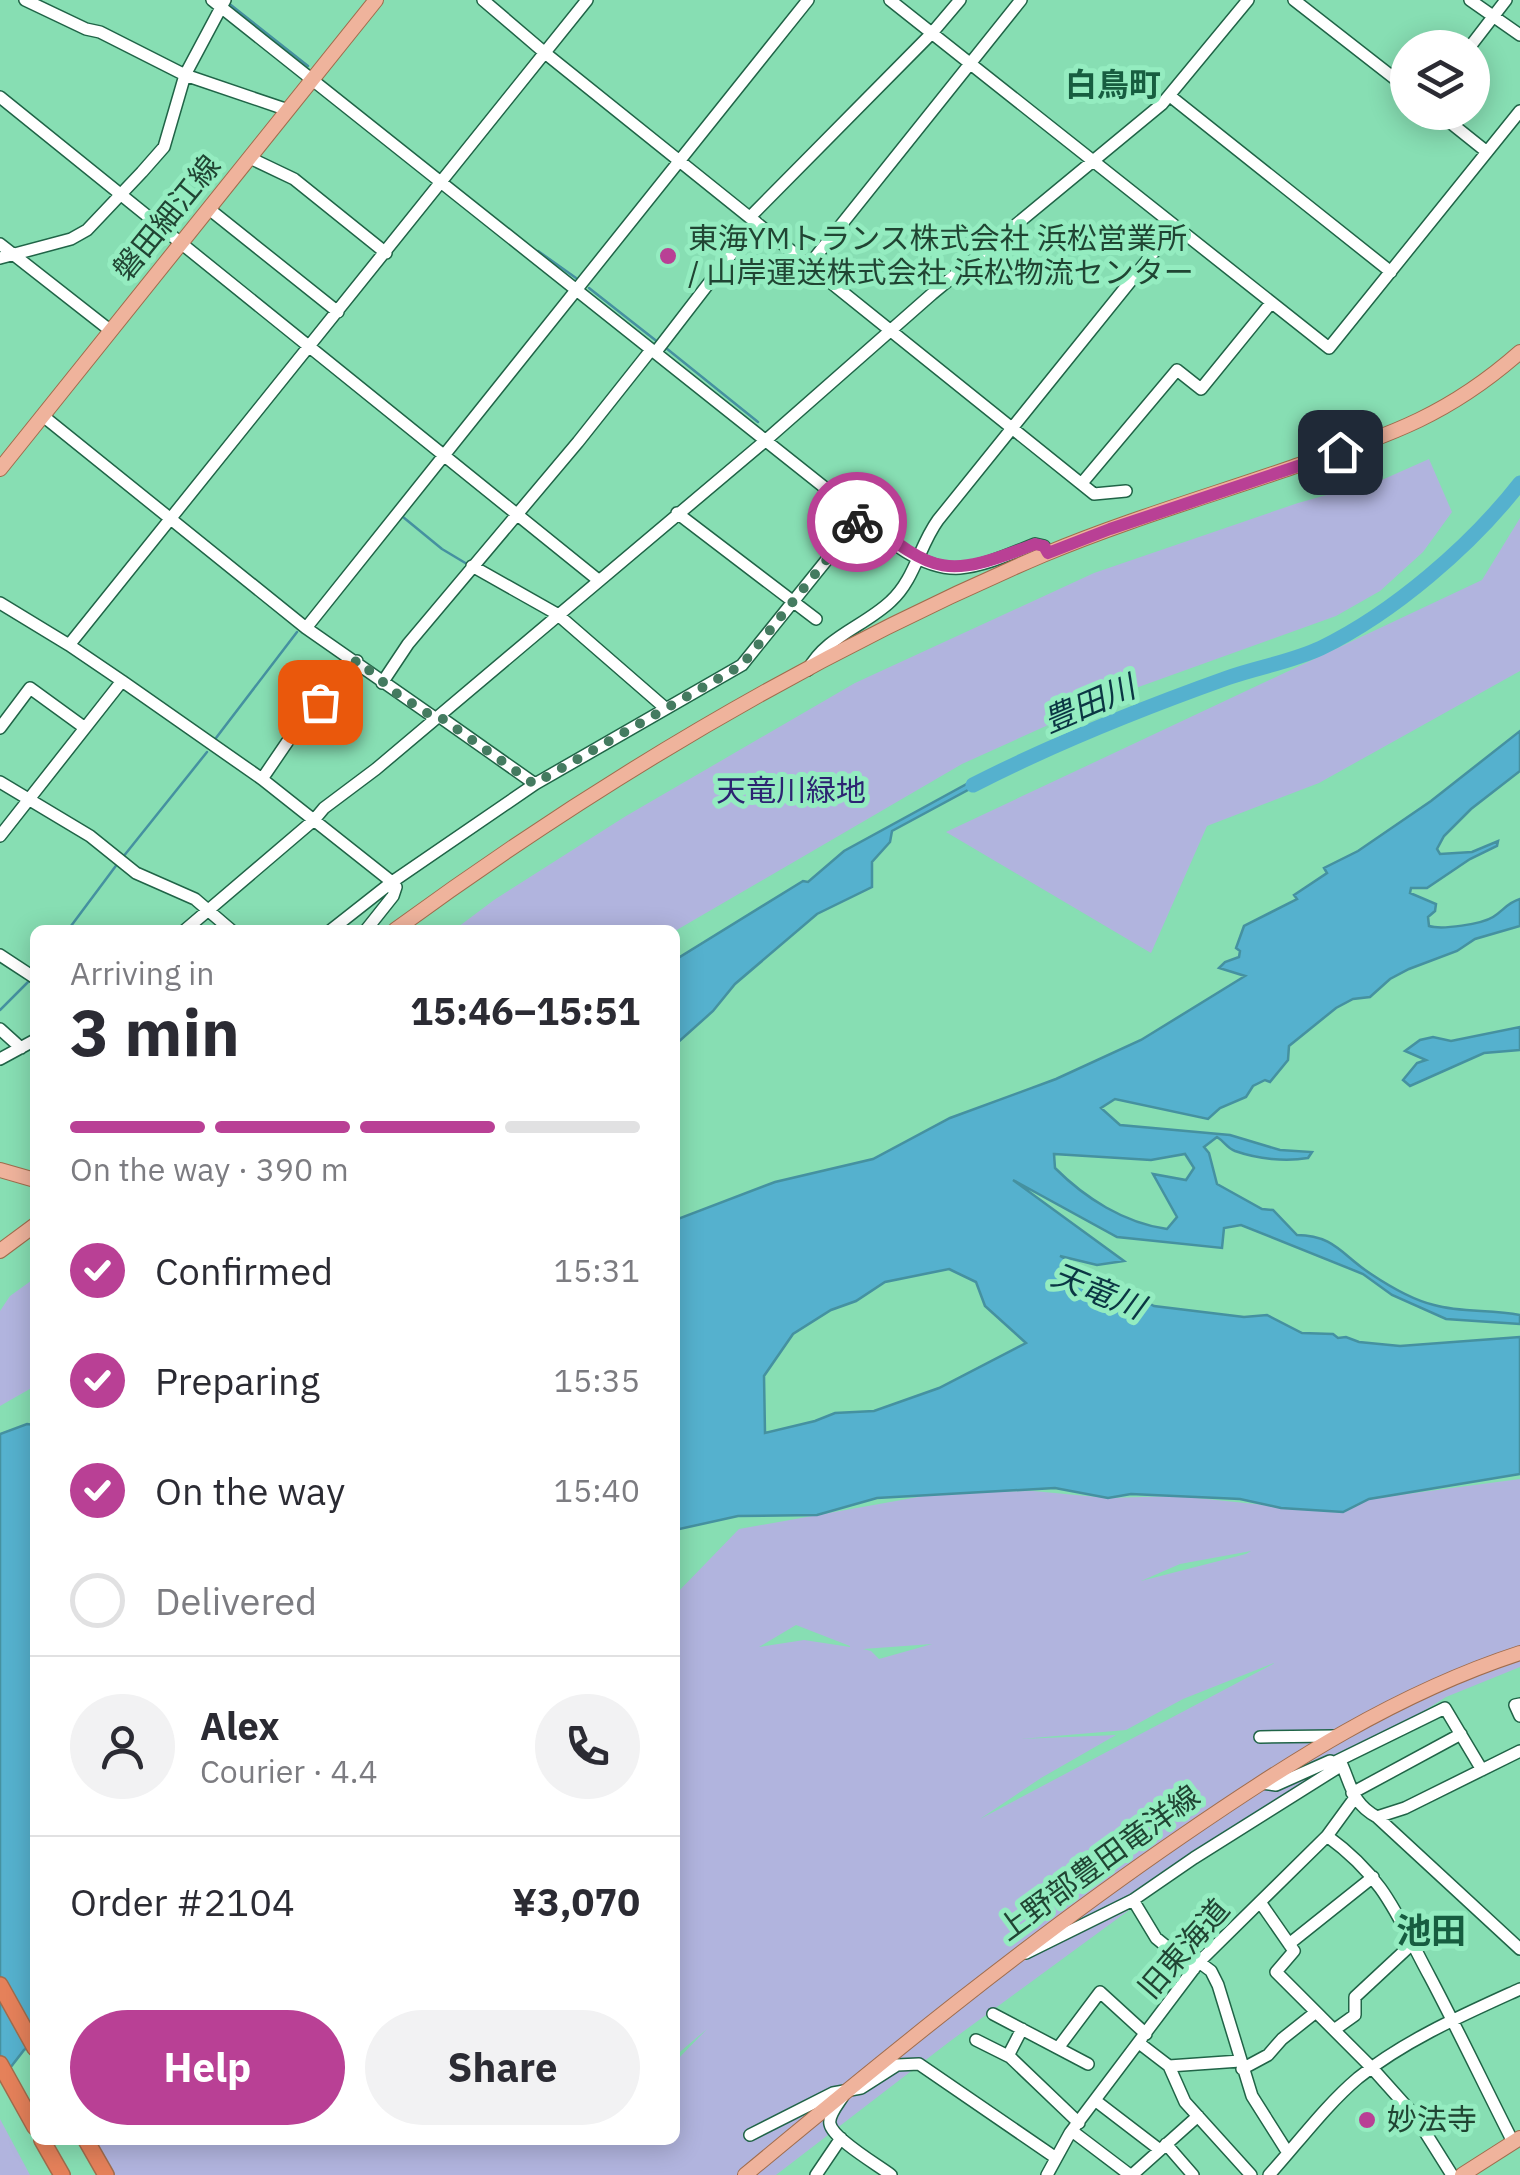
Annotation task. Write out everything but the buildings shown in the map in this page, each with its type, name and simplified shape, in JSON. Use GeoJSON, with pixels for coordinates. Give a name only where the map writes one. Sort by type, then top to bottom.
{"type":"FeatureCollection","features":[{"type":"Feature","properties":{"kind":"highway"},"geometry":{"type":"LineString","coordinates":[[0,1985],[30,2039]]}},
{"type":"Feature","properties":{"kind":"highway"},"geometry":{"type":"LineString","coordinates":[[0,2064],[30,2118]]}},
{"type":"Feature","properties":{"kind":"highway"},"geometry":{"type":"LineString","coordinates":[[45,2145],[62,2175]]}},
{"type":"Feature","properties":{"kind":"highway"},"geometry":{"type":"LineString","coordinates":[[89,2145],[106,2175]]}},
{"type":"Feature","properties":{"kind":"main road","name":"磐田細江線"},"geometry":{"type":"LineString","coordinates":[[0,469],[376,0]]}},
{"type":"Feature","properties":{"kind":"main road"},"geometry":{"type":"LineString","coordinates":[[402,925],[548,822],[808,670],[920,612],[1048,553],[1174,507],[1369,444],[1434,415],[1484,384],[1520,352]]}},
{"type":"Feature","properties":{"kind":"main road"},"geometry":{"type":"LineString","coordinates":[[0,1170],[30,1179]]}},
{"type":"Feature","properties":{"kind":"main road"},"geometry":{"type":"LineString","coordinates":[[0,1251],[30,1229]]}},
{"type":"Feature","properties":{"kind":"main road","name":"上野部豊田竜洋線"},"geometry":{"type":"LineString","coordinates":[[745,2175],[1013,1958],[1108,1887],[1262,1782],[1447,1678],[1520,1653]]}},
{"type":"Feature","properties":{"kind":"main road"},"geometry":{"type":"LineString","coordinates":[[1462,2175],[1517,2140]]}},
{"type":"Feature","properties":{"kind":"street"},"geometry":{"type":"LineString","coordinates":[[24,0],[185,74],[288,110]]}},
{"type":"Feature","properties":{"kind":"street"},"geometry":{"type":"LineString","coordinates":[[483,0],[1094,494],[1126,491]]}},
{"type":"Feature","properties":{"kind":"street"},"geometry":{"type":"LineString","coordinates":[[69,646],[587,0]]}},
{"type":"Feature","properties":{"kind":"street"},"geometry":{"type":"LineString","coordinates":[[306,628],[808,0]]}},
{"type":"Feature","properties":{"kind":"street"},"geometry":{"type":"LineString","coordinates":[[890,0],[1329,348],[1520,111]]}},
{"type":"Feature","properties":{"kind":"street"},"geometry":{"type":"LineString","coordinates":[[382,682],[472,566],[657,348],[753,220],[960,0]]}},
{"type":"Feature","properties":{"kind":"street"},"geometry":{"type":"LineString","coordinates":[[809,265],[1020,0]]}},
{"type":"Feature","properties":{"kind":"street"},"geometry":{"type":"LineString","coordinates":[[191,925],[324,808],[766,441],[891,330],[1170,96],[1248,0]]}},
{"type":"Feature","properties":{"kind":"street"},"geometry":{"type":"LineString","coordinates":[[1294,0],[1390,76]]}},
{"type":"Feature","properties":{"kind":"street"},"geometry":{"type":"LineString","coordinates":[[1470,0],[1520,34]]}},
{"type":"Feature","properties":{"kind":"street"},"geometry":{"type":"LineString","coordinates":[[1483,30],[1506,0]]}},
{"type":"Feature","properties":{"kind":"street"},"geometry":{"type":"LineString","coordinates":[[0,258],[71,239],[87,230],[164,147],[185,74],[220,3],[441,184],[657,348],[766,441],[918,558],[936,566],[962,568],[1035,544],[1044,546],[1048,553]]}},
{"type":"Feature","properties":{"kind":"street"},"geometry":{"type":"LineString","coordinates":[[1170,96],[1391,272]]}},
{"type":"Feature","properties":{"kind":"street"},"geometry":{"type":"LineString","coordinates":[[0,98],[598,580]]}},
{"type":"Feature","properties":{"kind":"street"},"geometry":{"type":"LineString","coordinates":[[1460,130],[1487,152]]}},
{"type":"Feature","properties":{"kind":"street"},"geometry":{"type":"LineString","coordinates":[[250,158],[294,179],[386,253]]}},
{"type":"Feature","properties":{"kind":"street"},"geometry":{"type":"LineString","coordinates":[[208,209],[338,312]]}},
{"type":"Feature","properties":{"kind":"street"},"geometry":{"type":"LineString","coordinates":[[808,670],[819,652],[891,602],[904,587],[924,540],[1175,226]]}},
{"type":"Feature","properties":{"kind":"street"},"geometry":{"type":"LineString","coordinates":[[0,244],[111,331]]}},
{"type":"Feature","properties":{"kind":"street"},"geometry":{"type":"LineString","coordinates":[[1082,482],[1177,370],[1201,389],[1271,302]]}},
{"type":"Feature","properties":{"kind":"street"},"geometry":{"type":"LineString","coordinates":[[43,416],[306,628],[534,784]]}},
{"type":"Feature","properties":{"kind":"street"},"geometry":{"type":"LineString","coordinates":[[677,513],[816,619]]}},
{"type":"Feature","properties":{"kind":"street"},"geometry":{"type":"LineString","coordinates":[[337,925],[392,882],[534,784],[742,665],[862,516]]}},
{"type":"Feature","properties":{"kind":"street"},"geometry":{"type":"LineString","coordinates":[[472,566],[557,614],[664,708]]}},
{"type":"Feature","properties":{"kind":"street"},"geometry":{"type":"LineString","coordinates":[[0,603],[122,681],[262,779],[392,882],[396,887],[393,896],[370,925]]}},
{"type":"Feature","properties":{"kind":"street"},"geometry":{"type":"LineString","coordinates":[[262,779],[307,714],[357,660]]}},
{"type":"Feature","properties":{"kind":"street"},"geometry":{"type":"LineString","coordinates":[[0,836],[122,681]]}},
{"type":"Feature","properties":{"kind":"street"},"geometry":{"type":"LineString","coordinates":[[0,728],[30,688],[85,728]]}},
{"type":"Feature","properties":{"kind":"street"},"geometry":{"type":"LineString","coordinates":[[0,782],[90,836],[136,872],[195,899],[225,925]]}},
{"type":"Feature","properties":{"kind":"street"},"geometry":{"type":"LineString","coordinates":[[0,954],[30,975]]}},
{"type":"Feature","properties":{"kind":"street"},"geometry":{"type":"LineString","coordinates":[[0,1029],[22,1048]]}},
{"type":"Feature","properties":{"kind":"street"},"geometry":{"type":"LineString","coordinates":[[0,1059],[30,1043]]}},
{"type":"Feature","properties":{"kind":"street"},"geometry":{"type":"LineString","coordinates":[[1520,1704],[1515,1705],[1520,1716]]}},
{"type":"Feature","properties":{"kind":"street"},"geometry":{"type":"LineString","coordinates":[[1013,1958],[1133,1900],[1339,1763],[1446,1708],[1482,1770]]}},
{"type":"Feature","properties":{"kind":"street"},"geometry":{"type":"LineString","coordinates":[[1353,1796],[1461,1734]]}},
{"type":"Feature","properties":{"kind":"street"},"geometry":{"type":"LineString","coordinates":[[1260,1737],[1339,1736]]}},
{"type":"Feature","properties":{"kind":"street"},"geometry":{"type":"LineString","coordinates":[[1377,1817],[1405,1808],[1519,1753]]}},
{"type":"Feature","properties":{"kind":"street"},"geometry":{"type":"LineString","coordinates":[[1262,1782],[1276,1785],[1330,1760],[1339,1763],[1363,1809],[1377,1817],[1520,1949]]}},
{"type":"Feature","properties":{"kind":"street","name":"旧東海道"},"geometry":{"type":"LineString","coordinates":[[1054,2168],[1076,2127],[1196,1965],[1327,1836],[1353,1796]]}},
{"type":"Feature","properties":{"kind":"street"},"geometry":{"type":"LineString","coordinates":[[1327,1836],[1351,1854],[1385,1890],[1517,2140]]}},
{"type":"Feature","properties":{"kind":"street"},"geometry":{"type":"LineString","coordinates":[[1289,1944],[1373,1877]]}},
{"type":"Feature","properties":{"kind":"street"},"geometry":{"type":"LineString","coordinates":[[1133,1900],[1156,1938],[1211,1971],[1252,2096],[1288,2153]]}},
{"type":"Feature","properties":{"kind":"street"},"geometry":{"type":"LineString","coordinates":[[1260,1902],[1294,1952],[1276,1972],[1415,2116],[1452,2175]]}},
{"type":"Feature","properties":{"kind":"street"},"geometry":{"type":"LineString","coordinates":[[1334,2030],[1355,2015],[1355,1997],[1412,1944]]}},
{"type":"Feature","properties":{"kind":"street"},"geometry":{"type":"LineString","coordinates":[[1269,2175],[1341,2094],[1372,2068],[1454,2020],[1519,1990]]}},
{"type":"Feature","properties":{"kind":"street"},"geometry":{"type":"LineString","coordinates":[[1058,2048],[1100,1992],[1169,2066],[1185,2102],[1251,2175]]}},
{"type":"Feature","properties":{"kind":"street"},"geometry":{"type":"LineString","coordinates":[[1169,2066],[1192,2062],[1241,2065],[1268,2055],[1316,2012]]}},
{"type":"Feature","properties":{"kind":"street"},"geometry":{"type":"LineString","coordinates":[[993,2014],[1088,2064]]}},
{"type":"Feature","properties":{"kind":"street"},"geometry":{"type":"LineString","coordinates":[[1008,2056],[1022,2029]]}},
{"type":"Feature","properties":{"kind":"street"},"geometry":{"type":"LineString","coordinates":[[976,2040],[1008,2056],[1076,2127],[1131,2175],[1198,2116]]}},
{"type":"Feature","properties":{"kind":"street"},"geometry":{"type":"LineString","coordinates":[[750,2134],[833,2093],[861,2088],[897,2065],[918,2064],[1054,2168]]}},
{"type":"Feature","properties":{"kind":"street"},"geometry":{"type":"LineString","coordinates":[[845,2092],[830,2118],[830,2126],[891,2175]]}},
{"type":"Feature","properties":{"kind":"street"},"geometry":{"type":"LineString","coordinates":[[1096,2101],[1163,2147],[1193,2175]]}},
{"type":"Feature","properties":{"kind":"street"},"geometry":{"type":"LineString","coordinates":[[816,2175],[841,2138]]}},
{"type":"Feature","properties":{"kind":"green space","name":"天竜川緑地"},"geometry":{"type":"Polygon","coordinates":[[[1429,459],[1452,512],[1423,552],[1380,591],[1336,616],[1108,698],[962,764],[680,928],[680,925],[461,925],[626,816],[855,683],[1094,573],[1298,503],[1384,479],[1429,459]]]}},
{"type":"Feature","properties":{"kind":"green space"},"geometry":{"type":"Polygon","coordinates":[[[1520,518],[1520,671],[1319,783],[1207,826],[1151,953],[946,832],[1482,580],[1520,518]]]}},
{"type":"Feature","properties":{"kind":"green space"},"geometry":{"type":"Polygon","coordinates":[[[30,1282],[30,1389],[0,1406],[0,1311],[10,1296],[30,1282]]]}},
{"type":"Feature","properties":{"kind":"green space"},"geometry":{"type":"Polygon","coordinates":[[[1520,1479],[1520,1667],[1446,1697],[1252,1820],[949,2042],[776,2175],[106,2175],[89,2145],[680,2145],[680,2057],[707,2029],[680,2052],[680,1590],[739,1529],[946,1492],[1033,1491],[1108,1498],[1177,1496],[1333,1512],[1369,1499],[1520,1479]],[[1251,1551],[1180,1564],[1141,1581],[1246,1554],[1251,1551]],[[796,1625],[759,1647],[804,1640],[850,1647],[850,1646],[796,1625]],[[932,1644],[863,1649],[879,1659],[932,1644]],[[1274,1663],[1183,1699],[1126,1730],[1021,1739],[1116,1735],[980,1819],[1274,1663]]]}},
{"type":"Feature","properties":{"kind":"green space"},"geometry":{"type":"Polygon","coordinates":[[[0,2119],[30,2175],[0,2175],[0,2119]]]}},
{"type":"Feature","properties":{"kind":"water","name":"天竜川"},"geometry":{"type":"Polygon","coordinates":[[[1520,731],[1520,771],[1471,809],[1444,836],[1437,849],[1440,854],[1472,852],[1498,841],[1497,846],[1427,888],[1411,888],[1410,893],[1436,904],[1428,917],[1429,926],[1480,922],[1520,899],[1520,926],[1475,939],[1457,951],[1390,979],[1370,997],[1353,999],[1336,1008],[1289,1046],[1288,1060],[1270,1082],[1265,1080],[1253,1086],[1246,1097],[1220,1108],[1208,1119],[1115,1099],[1101,1108],[1120,1125],[1230,1135],[1280,1150],[1312,1152],[1308,1158],[1262,1158],[1232,1150],[1217,1137],[1204,1147],[1217,1184],[1262,1209],[1273,1210],[1297,1235],[1329,1243],[1378,1279],[1418,1300],[1455,1309],[1520,1315],[1520,1324],[1446,1319],[1392,1295],[1363,1274],[1241,1225],[1224,1228],[1222,1248],[1117,1237],[1013,1180],[1124,1261],[1097,1265],[1060,1256],[1154,1306],[1244,1317],[1267,1315],[1302,1333],[1333,1334],[1359,1342],[1400,1346],[1520,1337],[1520,1474],[1369,1499],[1343,1512],[1281,1508],[1240,1499],[1131,1494],[1108,1498],[1055,1488],[877,1498],[817,1515],[738,1516],[680,1529],[680,1218],[775,1182],[873,1159],[950,1118],[1056,1079],[1141,1040],[1245,976],[1219,968],[1239,957],[1236,948],[1244,926],[1297,899],[1294,895],[1327,873],[1324,868],[1358,851],[1431,801],[1520,731]],[[1054,1154],[1055,1168],[1092,1199],[1136,1221],[1167,1229],[1177,1217],[1153,1174],[1186,1180],[1194,1168],[1185,1154],[1151,1160],[1054,1154]],[[949,1269],[885,1282],[793,1334],[764,1376],[765,1433],[835,1413],[874,1411],[939,1388],[1026,1343],[985,1306],[976,1282],[949,1269]]]}},
{"type":"Feature","properties":{"kind":"water"},"geometry":{"type":"Polygon","coordinates":[[[985,774],[990,778],[892,831],[890,842],[872,862],[872,887],[817,914],[735,984],[713,1011],[680,1041],[680,957],[803,881],[808,882],[844,851],[985,774]]]}},
{"type":"Feature","properties":{"kind":"water"},"geometry":{"type":"Polygon","coordinates":[[[1520,1027],[1520,1050],[1484,1053],[1410,1086],[1403,1080],[1417,1063],[1426,1060],[1405,1051],[1420,1040],[1433,1037],[1451,1041],[1520,1027]]]}},
{"type":"Feature","properties":{"kind":"water"},"geometry":{"type":"Polygon","coordinates":[[[30,1424],[30,2046],[0,2081],[0,1434],[30,1424]]]}},
{"type":"Feature","properties":{"kind":"waterway"},"geometry":{"type":"LineString","coordinates":[[227,2],[308,66]]}},
{"type":"Feature","properties":{"kind":"waterway"},"geometry":{"type":"LineString","coordinates":[[538,251],[576,278]]}},
{"type":"Feature","properties":{"kind":"waterway"},"geometry":{"type":"LineString","coordinates":[[589,288],[659,343]]}},
{"type":"Feature","properties":{"kind":"waterway"},"geometry":{"type":"LineString","coordinates":[[666,348],[758,422]]}},
{"type":"Feature","properties":{"kind":"waterway","name":"豊田川"},"geometry":{"type":"LineString","coordinates":[[973,785],[1130,714],[1321,648],[1376,616],[1429,576],[1520,483]]}},
{"type":"Feature","properties":{"kind":"waterway"},"geometry":{"type":"LineString","coordinates":[[403,517],[467,564]]}},
{"type":"Feature","properties":{"kind":"waterway"},"geometry":{"type":"LineString","coordinates":[[216,738],[297,632]]}},
{"type":"Feature","properties":{"kind":"waterway"},"geometry":{"type":"LineString","coordinates":[[123,857],[207,752]]}},
{"type":"Feature","properties":{"kind":"waterway"},"geometry":{"type":"LineString","coordinates":[[72,925],[118,863]]}},
{"type":"Feature","properties":{"kind":"waterway"},"geometry":{"type":"LineString","coordinates":[[0,1010],[30,980]]}},
{"type":"Feature","properties":{"kind":"way so far"},"geometry":{"type":"LineString","coordinates":[[320,702],[357,660],[396,693],[435,718],[440,717],[534,784],[742,665],[857,522]]}},
{"type":"Feature","properties":{"kind":"place","name":"東海YMトランス株式会社 浜松営業所 / 山岸運送株式会社 浜松物流センター"},"geometry":{"type":"Point","coordinates":[668,256]}},
{"type":"Feature","properties":{"kind":"place","name":"妙法寺"},"geometry":{"type":"Point","coordinates":[1367,2120]}},
{"type":"Feature","properties":{"kind":"district","name":"白鳥町"},"geometry":{"type":"Point","coordinates":[1113,85]}},
{"type":"Feature","properties":{"kind":"district","name":"池田"},"geometry":{"type":"Point","coordinates":[1431,1931]}},
{"type":"Feature","properties":{"kind":"route"},"geometry":{"type":"LineString","coordinates":[[857,522],[862,516],[894,542],[936,566],[962,568],[1035,544],[1044,546],[1048,553],[1340,452]]}}]}
